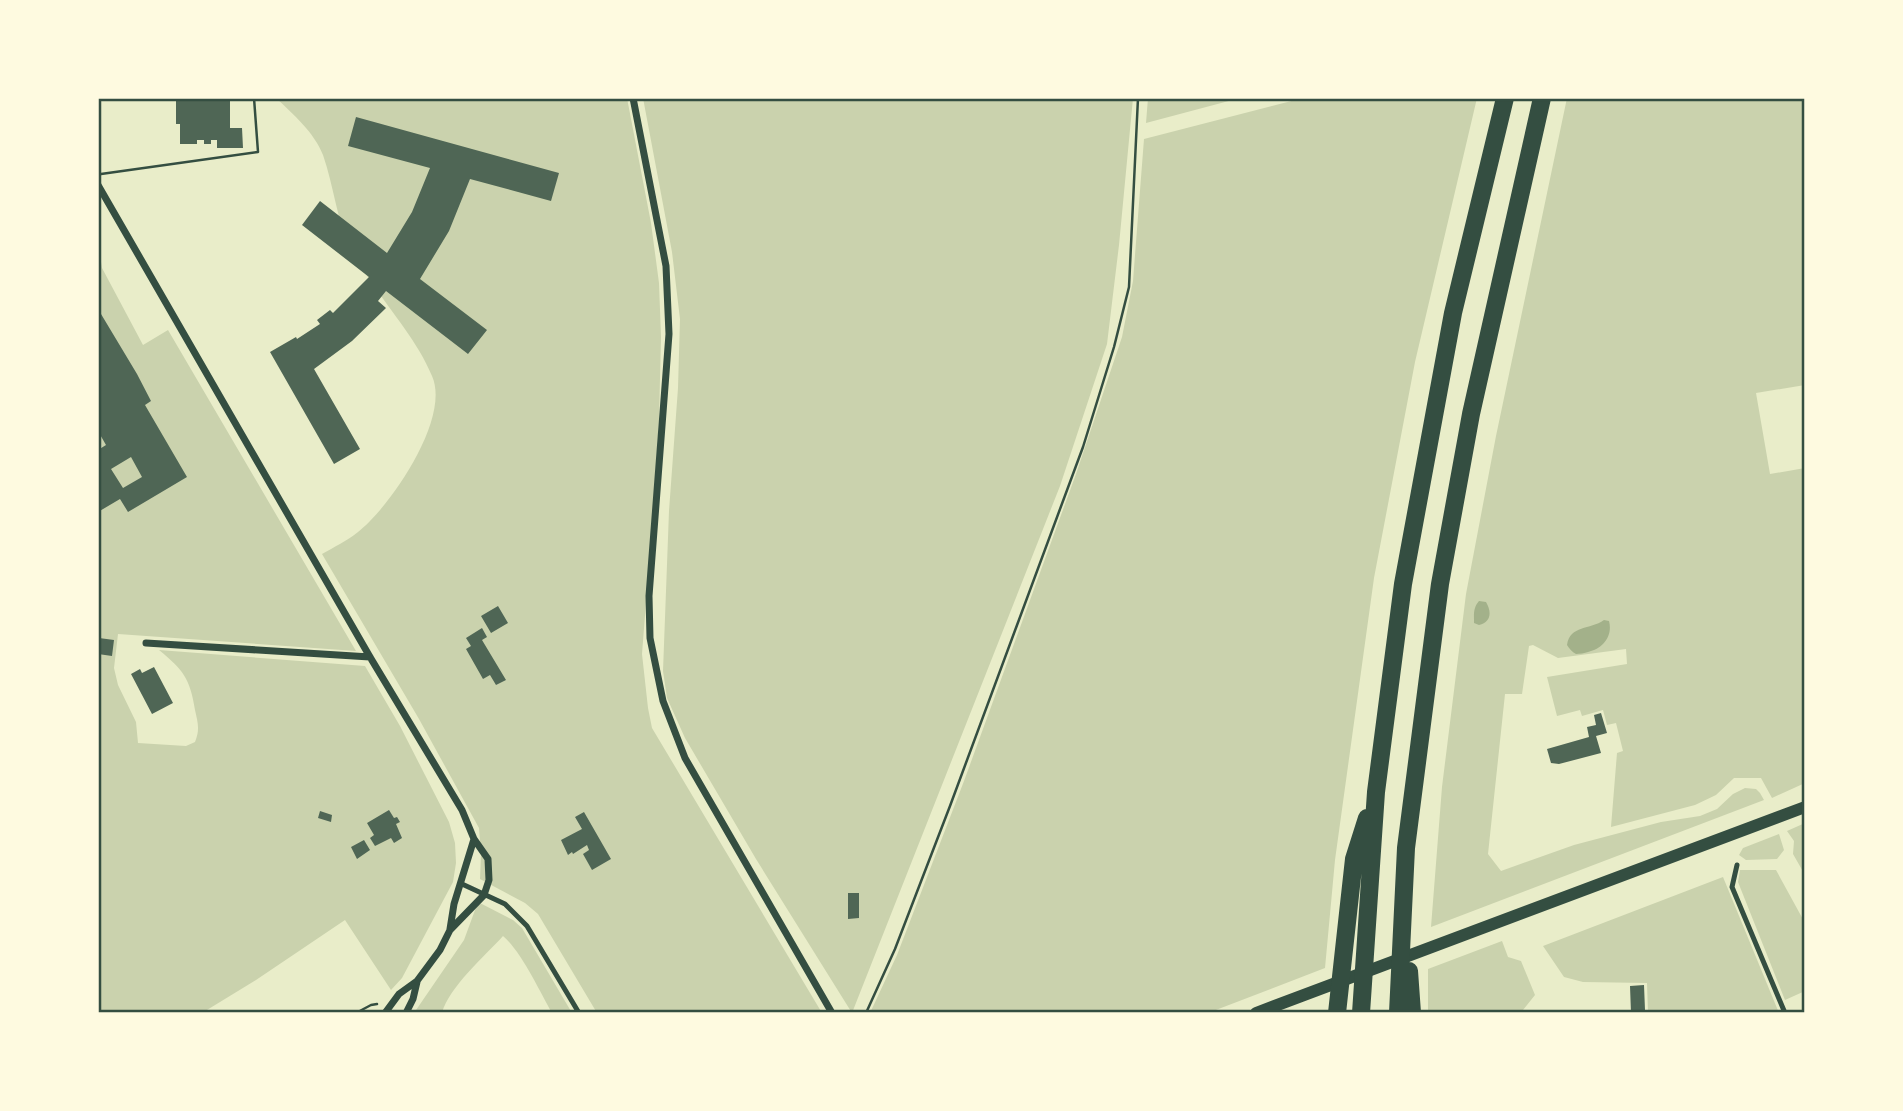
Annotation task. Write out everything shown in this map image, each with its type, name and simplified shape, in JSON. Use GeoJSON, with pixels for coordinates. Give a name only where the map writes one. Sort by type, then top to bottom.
{"type":"FeatureCollection","features":[{"type":"Feature","properties":{"kind":"highway"},"geometry":{"type":"LineString","coordinates":[[1337,1013],[1362,857],[1376,792],[1408,557],[1453,313],[1505,98]]}},
{"type":"Feature","properties":{"kind":"highway"},"geometry":{"type":"LineString","coordinates":[[1398,1013],[1406,848],[1440,584],[1471,414],[1542,98]]}},
{"type":"Feature","properties":{"kind":"highway"},"geometry":{"type":"LineString","coordinates":[[1362,857],[1362,1013]]}},
{"type":"Feature","properties":{"kind":"highway"},"geometry":{"type":"LineString","coordinates":[[1403,919],[1412,1013]]}},
{"type":"Feature","properties":{"kind":"street"},"geometry":{"type":"LineString","coordinates":[[633,98],[666,266],[668,334],[649,596],[650,638],[663,701],[685,758],[832,1013]]}},
{"type":"Feature","properties":{"kind":"street"},"geometry":{"type":"LineString","coordinates":[[98,186],[488,859],[489,880],[484,895],[450,930],[440,950],[417,981],[399,994],[387,1011]]}},
{"type":"Feature","properties":{"kind":"street"},"geometry":{"type":"LineString","coordinates":[[146,643],[370,657]]}},
{"type":"Feature","properties":{"kind":"street"},"geometry":{"type":"LineString","coordinates":[[1256,1013],[1805,807]]}},
{"type":"Feature","properties":{"kind":"street"},"geometry":{"type":"LineString","coordinates":[[450,930],[454,904],[474,839]]}},
{"type":"Feature","properties":{"kind":"street"},"geometry":{"type":"LineString","coordinates":[[406,1013],[417,981]]}},
{"type":"Feature","properties":{"kind":"lane"},"geometry":{"type":"LineString","coordinates":[[1737,866],[1732,887],[1785,1013]]}},
{"type":"Feature","properties":{"kind":"lane"},"geometry":{"type":"LineString","coordinates":[[462,884],[505,904],[527,926],[579,1013]]}},
{"type":"Feature","properties":{"kind":"path"},"geometry":{"type":"LineString","coordinates":[[98,174],[258,152],[254,98]]}},
{"type":"Feature","properties":{"kind":"path"},"geometry":{"type":"LineString","coordinates":[[866,1013],[895,949],[950,806],[1083,447],[1114,347],[1129,287],[1138,98]]}},
{"type":"Feature","properties":{"kind":"path"},"geometry":{"type":"LineString","coordinates":[[356,1013],[371,1004],[382,1004],[387,1011]]}},
{"type":"Feature","properties":{"kind":"shaded area"},"geometry":{"type":"Polygon","coordinates":[[[276,98],[627,98],[651,223],[659,283],[659,420],[642,654],[652,728],[822,1013],[597,1013],[538,914],[525,903],[480,879],[479,828],[419,719],[322,554],[358,532],[386,503],[401,482],[426,437],[433,414],[436,394],[432,376],[412,340],[353,255],[342,228],[327,167],[319,147],[302,124],[276,98]]]}},
{"type":"Feature","properties":{"kind":"shaded area"},"geometry":{"type":"Polygon","coordinates":[[[643,98],[1133,98],[1107,344],[1060,486],[852,1013],[756,859],[685,738],[667,698],[663,671],[680,319],[672,252],[643,98]]]}},
{"type":"Feature","properties":{"kind":"shaded area"},"geometry":{"type":"Polygon","coordinates":[[[1148,98],[1240,98],[1146,123],[1148,98]]]}},
{"type":"Feature","properties":{"kind":"shaded area"},"geometry":{"type":"Polygon","coordinates":[[[1303,98],[1477,98],[1415,362],[1374,578],[1335,860],[1325,968],[1208,1013],[870,1013],[897,955],[964,781],[1076,474],[1122,337],[1133,281],[1144,139],[1303,98]]]}},
{"type":"Feature","properties":{"kind":"shaded area"},"geometry":{"type":"Polygon","coordinates":[[[1567,98],[1805,98],[1805,385],[1756,393],[1770,474],[1805,468],[1805,783],[1772,798],[1761,778],[1734,778],[1716,795],[1695,805],[1611,827],[1617,753],[1623,751],[1616,723],[1607,725],[1603,710],[1582,716],[1580,710],[1557,716],[1547,677],[1627,664],[1626,649],[1558,658],[1533,645],[1529,646],[1522,694],[1505,694],[1488,854],[1501,871],[1574,845],[1661,822],[1700,816],[1717,809],[1733,794],[1745,788],[1756,789],[1764,800],[1431,927],[1442,787],[1466,594],[1496,436],[1567,98]]]}},
{"type":"Feature","properties":{"kind":"shaded area"},"geometry":{"type":"Polygon","coordinates":[[[98,243],[102,268],[143,345],[168,330],[356,651],[118,634],[114,668],[118,685],[136,722],[138,743],[186,746],[195,742],[198,734],[188,682],[180,669],[159,650],[365,666],[400,726],[449,822],[455,843],[453,882],[402,978],[391,990],[345,920],[202,1013],[98,1013],[98,243]]]}},
{"type":"Feature","properties":{"kind":"shaded area"},"geometry":{"type":"Polygon","coordinates":[[[1479,601],[1486,602],[1490,613],[1486,622],[1479,625],[1474,623],[1474,617],[1479,601]]]}},
{"type":"Feature","properties":{"kind":"shaded area"},"geometry":{"type":"Polygon","coordinates":[[[1604,620],[1609,621],[1610,632],[1602,645],[1579,654],[1570,649],[1567,645],[1572,634],[1604,620]]]}},
{"type":"Feature","properties":{"kind":"shaded area"},"geometry":{"type":"Polygon","coordinates":[[[1805,823],[1805,875],[1793,854],[1794,841],[1787,831],[1805,823]]]}},
{"type":"Feature","properties":{"kind":"shaded area"},"geometry":{"type":"Polygon","coordinates":[[[1779,834],[1784,850],[1777,859],[1746,860],[1739,855],[1743,848],[1779,834]]]}},
{"type":"Feature","properties":{"kind":"shaded area"},"geometry":{"type":"Polygon","coordinates":[[[1740,870],[1776,870],[1805,923],[1805,991],[1785,1000],[1738,882],[1740,870]]]}},
{"type":"Feature","properties":{"kind":"shaded area"},"geometry":{"type":"Polygon","coordinates":[[[1723,877],[1779,1013],[1648,1013],[1647,983],[1583,982],[1564,977],[1543,946],[1723,877]]]}},
{"type":"Feature","properties":{"kind":"shaded area"},"geometry":{"type":"Polygon","coordinates":[[[478,902],[513,920],[522,928],[572,1013],[552,1013],[523,961],[503,936],[460,982],[442,1013],[414,1013],[464,940],[478,902]]]}},
{"type":"Feature","properties":{"kind":"shaded area"},"geometry":{"type":"Polygon","coordinates":[[[1502,941],[1508,957],[1521,961],[1535,995],[1523,1013],[1428,1013],[1428,969],[1502,941]]]}},
{"type":"Feature","properties":{"kind":"building"},"geometry":{"type":"Polygon","coordinates":[[[176,98],[230,98],[230,128],[242,128],[243,148],[217,148],[217,140],[211,140],[211,144],[197,140],[197,144],[180,144],[180,124],[176,124],[176,98]]]}},
{"type":"Feature","properties":{"kind":"building"},"geometry":{"type":"Polygon","coordinates":[[[356,117],[559,173],[551,201],[470,179],[449,231],[420,279],[487,330],[468,354],[386,291],[378,301],[386,308],[352,341],[314,369],[360,449],[334,464],[270,352],[320,324],[317,320],[330,310],[333,313],[369,277],[302,225],[320,201],[387,253],[412,212],[430,168],[348,146],[356,117]]]}},
{"type":"Feature","properties":{"kind":"building"},"geometry":{"type":"Polygon","coordinates":[[[98,309],[137,374],[151,401],[145,405],[187,477],[128,512],[120,499],[98,512],[98,450],[106,445],[98,431],[98,309]],[[131,457],[111,469],[123,488],[142,477],[131,457]]]}},
{"type":"Feature","properties":{"kind":"building"},"geometry":{"type":"Polygon","coordinates":[[[498,606],[508,623],[491,633],[481,616],[498,606]]]}},
{"type":"Feature","properties":{"kind":"building"},"geometry":{"type":"Polygon","coordinates":[[[482,628],[487,637],[482,640],[506,680],[496,685],[490,675],[483,679],[466,649],[471,646],[466,638],[482,628]]]}},
{"type":"Feature","properties":{"kind":"building"},"geometry":{"type":"Polygon","coordinates":[[[99,638],[114,640],[112,656],[98,654],[99,638]]]}},
{"type":"Feature","properties":{"kind":"building"},"geometry":{"type":"Polygon","coordinates":[[[154,667],[173,703],[152,714],[131,674],[140,669],[142,673],[154,667]]]}},
{"type":"Feature","properties":{"kind":"building"},"geometry":{"type":"Polygon","coordinates":[[[1601,713],[1607,733],[1596,736],[1601,753],[1559,764],[1551,763],[1547,749],[1589,737],[1587,727],[1596,725],[1594,715],[1601,713]]]}},
{"type":"Feature","properties":{"kind":"building"},"geometry":{"type":"Polygon","coordinates":[[[389,810],[400,822],[396,824],[402,838],[394,843],[391,838],[375,846],[370,838],[374,835],[367,823],[389,810]]]}},
{"type":"Feature","properties":{"kind":"building"},"geometry":{"type":"Polygon","coordinates":[[[320,811],[332,815],[331,822],[318,818],[320,811]]]}},
{"type":"Feature","properties":{"kind":"building"},"geometry":{"type":"Polygon","coordinates":[[[584,812],[611,859],[592,870],[583,854],[589,850],[587,845],[568,855],[561,840],[582,829],[575,817],[584,812]]]}},
{"type":"Feature","properties":{"kind":"building"},"geometry":{"type":"Polygon","coordinates":[[[364,840],[370,850],[357,859],[351,847],[364,840]]]}},
{"type":"Feature","properties":{"kind":"building"},"geometry":{"type":"Polygon","coordinates":[[[848,893],[859,893],[859,918],[848,919],[848,893]]]}},
{"type":"Feature","properties":{"kind":"building"},"geometry":{"type":"Polygon","coordinates":[[[1644,985],[1647,1013],[1631,1013],[1630,986],[1644,985]]]}}]}
